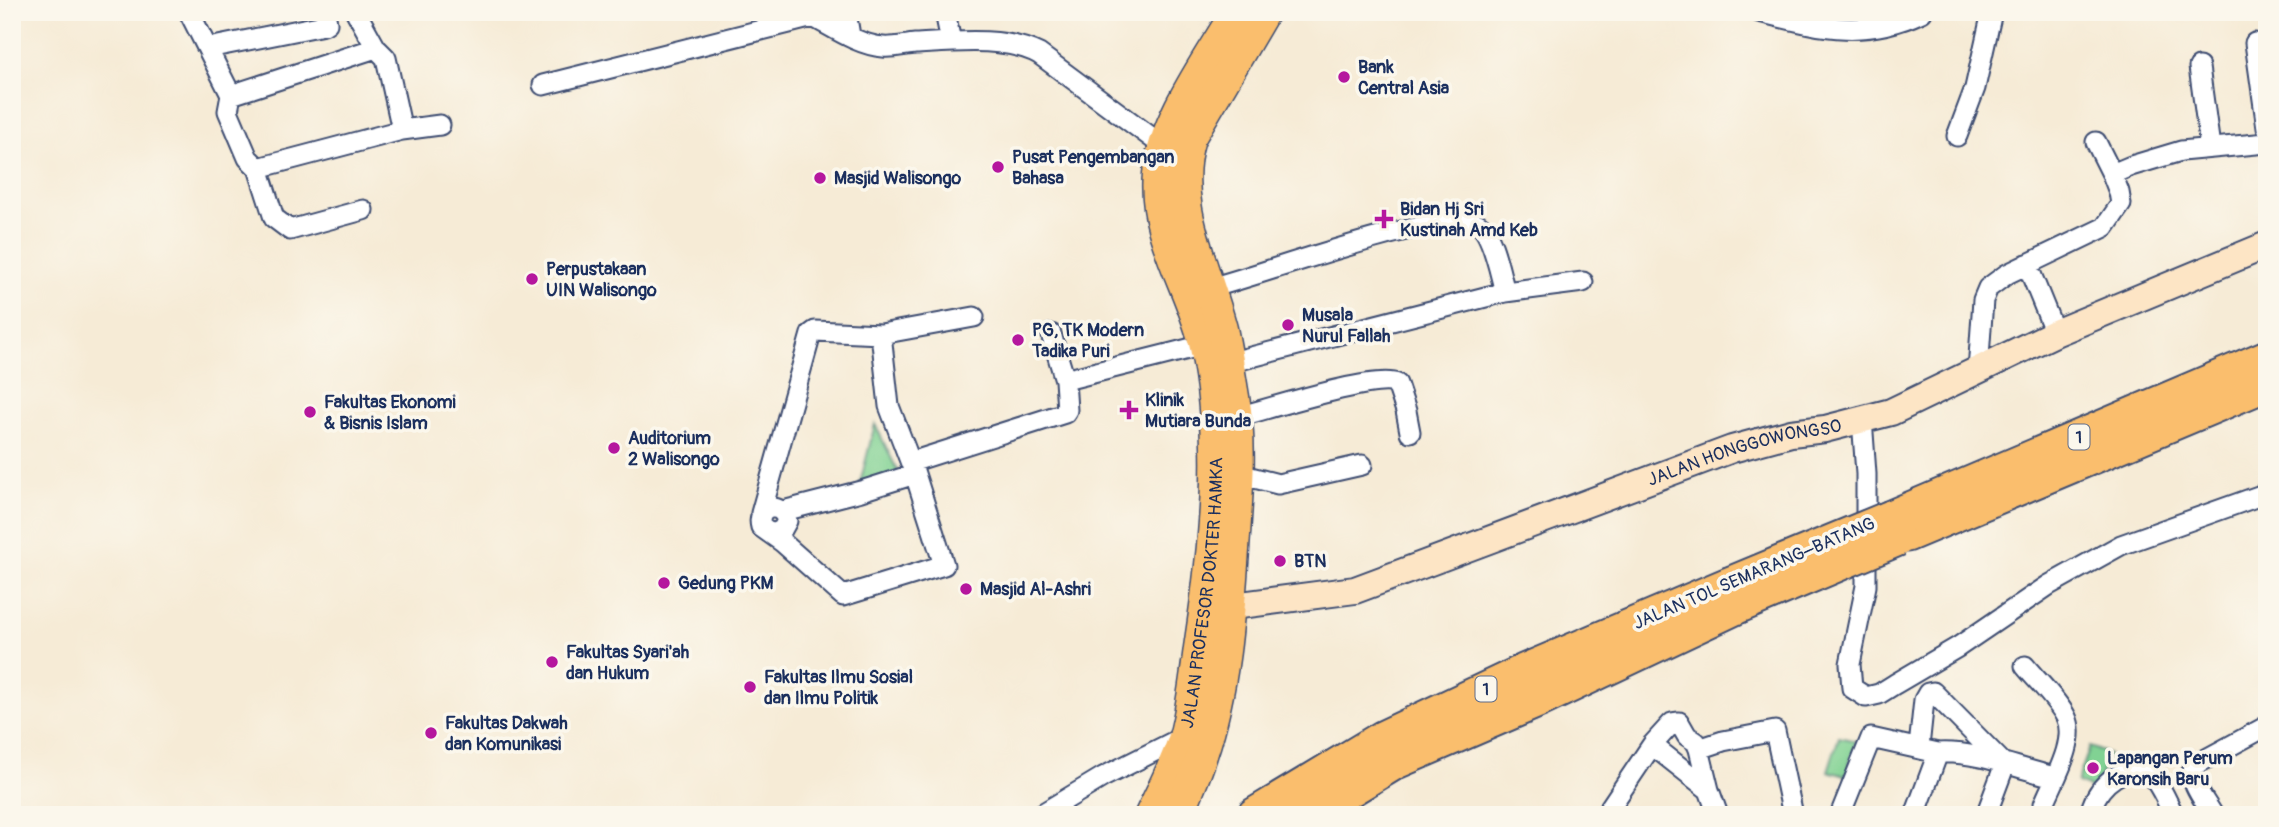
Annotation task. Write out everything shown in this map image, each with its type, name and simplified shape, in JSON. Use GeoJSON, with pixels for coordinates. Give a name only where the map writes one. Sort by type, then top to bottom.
{"type":"FeatureCollection","features":[{"type":"Feature","properties":{"kind":"highway","name":"JALAN TOL SEMARANG–BATANG"},"geometry":{"type":"LineString","coordinates":[[1254,815],[1382,738],[1527,670],[1733,596],[1894,528],[2267,357]]}},
{"type":"Feature","properties":{"kind":"highway","name":"JALAN TOL SEMARANG–BATANG"},"geometry":{"type":"LineString","coordinates":[[1894,528],[2267,384]]}},
{"type":"Feature","properties":{"kind":"highway","name":"JALAN TOL SEMARANG–BATANG"},"geometry":{"type":"LineString","coordinates":[[1309,815],[1396,762],[1540,700],[1733,596]]}},
{"type":"Feature","properties":{"kind":"main road","name":"JALAN PROFESOR DOKTER HAMKA"},"geometry":{"type":"LineString","coordinates":[[1214,359],[1222,328],[1209,288],[1175,218],[1158,191],[1163,146],[1172,121],[1236,12]]}},
{"type":"Feature","properties":{"kind":"main road","name":"JALAN PROFESOR DOKTER HAMKA"},"geometry":{"type":"LineString","coordinates":[[1150,815],[1184,737],[1218,608],[1239,474],[1214,359],[1175,218],[1190,138],[1264,12]]}},
{"type":"Feature","properties":{"kind":"main road","name":"JALAN PROFESOR DOKTER HAMKA"},"geometry":{"type":"LineString","coordinates":[[1179,815],[1202,755],[1214,708],[1218,608],[1217,473],[1226,420]]}},
{"type":"Feature","properties":{"kind":"street"},"geometry":{"type":"LineString","coordinates":[[189,12],[231,95],[228,111],[248,158],[258,168],[274,218],[288,229],[363,210]]}},
{"type":"Feature","properties":{"kind":"street"},"geometry":{"type":"LineString","coordinates":[[208,48],[324,25],[327,23],[325,12]]}},
{"type":"Feature","properties":{"kind":"street"},"geometry":{"type":"LineString","coordinates":[[356,12],[376,48],[386,58],[402,130]]}},
{"type":"Feature","properties":{"kind":"street"},"geometry":{"type":"LineString","coordinates":[[846,12],[850,36]]}},
{"type":"Feature","properties":{"kind":"street"},"geometry":{"type":"LineString","coordinates":[[945,12],[951,42]]}},
{"type":"Feature","properties":{"kind":"street"},"geometry":{"type":"LineString","coordinates":[[1759,12],[1835,29],[1886,26],[1922,12]]}},
{"type":"Feature","properties":{"kind":"street"},"geometry":{"type":"LineString","coordinates":[[1957,136],[1975,88],[1992,12]]}},
{"type":"Feature","properties":{"kind":"street"},"geometry":{"type":"LineString","coordinates":[[543,85],[812,14],[850,36],[881,47],[951,42],[1015,44],[1026,47],[1163,146]]}},
{"type":"Feature","properties":{"kind":"street"},"geometry":{"type":"LineString","coordinates":[[2255,43],[2267,128]]}},
{"type":"Feature","properties":{"kind":"street"},"geometry":{"type":"LineString","coordinates":[[231,95],[376,48]]}},
{"type":"Feature","properties":{"kind":"street"},"geometry":{"type":"LineString","coordinates":[[2199,68],[2210,147]]}},
{"type":"Feature","properties":{"kind":"street"},"geometry":{"type":"LineString","coordinates":[[258,168],[402,130],[440,125]]}},
{"type":"Feature","properties":{"kind":"street"},"geometry":{"type":"LineString","coordinates":[[1978,371],[1983,300],[1988,288],[2007,274],[2105,227],[2121,204],[2112,174],[2096,142]]}},
{"type":"Feature","properties":{"kind":"street"},"geometry":{"type":"LineString","coordinates":[[2112,174],[2181,151],[2267,143]]}},
{"type":"Feature","properties":{"kind":"street"},"geometry":{"type":"LineString","coordinates":[[1209,288],[1359,242],[1419,227],[1467,220],[1476,223],[1485,231],[1505,292]]}},
{"type":"Feature","properties":{"kind":"street","name":"JALAN HONGGOWONGSO"},"geometry":{"type":"LineString","coordinates":[[1218,608],[1355,590],[1732,449],[1791,433],[1825,429],[1915,402],[2055,333],[2267,245]]}},
{"type":"Feature","properties":{"kind":"street"},"geometry":{"type":"LineString","coordinates":[[2027,264],[2055,333]]}},
{"type":"Feature","properties":{"kind":"street"},"geometry":{"type":"LineString","coordinates":[[1065,380],[1214,359],[1505,292],[1583,282]]}},
{"type":"Feature","properties":{"kind":"street"},"geometry":{"type":"LineString","coordinates":[[881,334],[889,406],[945,563],[943,567],[843,596],[772,534],[765,532],[759,520],[810,335],[815,331],[881,334],[974,317]]}},
{"type":"Feature","properties":{"kind":"street"},"geometry":{"type":"LineString","coordinates":[[761,513],[771,507],[783,511],[861,491],[968,442],[1062,416],[1067,410],[1065,380],[1051,334]]}},
{"type":"Feature","properties":{"kind":"street"},"geometry":{"type":"LineString","coordinates":[[1226,420],[1388,380],[1399,386],[1410,432]]}},
{"type":"Feature","properties":{"kind":"street"},"geometry":{"type":"LineString","coordinates":[[1862,419],[1866,474],[1866,586],[1850,673],[1852,688],[1866,697],[1879,694],[1958,647],[2049,585],[2121,545],[2267,493]]}},
{"type":"Feature","properties":{"kind":"street"},"geometry":{"type":"LineString","coordinates":[[1239,474],[1278,484],[1362,465]]}},
{"type":"Feature","properties":{"kind":"street"},"geometry":{"type":"LineString","coordinates":[[772,534],[785,526],[787,521],[783,511]]}},
{"type":"Feature","properties":{"kind":"street"},"geometry":{"type":"LineString","coordinates":[[2025,666],[2065,714],[2069,727],[2069,742],[2044,804],[2043,815]]}},
{"type":"Feature","properties":{"kind":"street"},"geometry":{"type":"LineString","coordinates":[[1914,815],[1929,750],[1924,700],[1928,694],[1933,692],[2004,764]]}},
{"type":"Feature","properties":{"kind":"street"},"geometry":{"type":"LineString","coordinates":[[1605,815],[1651,745],[1675,721],[1682,726],[1687,736],[1696,742],[1718,815]]}},
{"type":"Feature","properties":{"kind":"street"},"geometry":{"type":"LineString","coordinates":[[2213,815],[2191,774],[2193,766],[2267,726]]}},
{"type":"Feature","properties":{"kind":"street"},"geometry":{"type":"LineString","coordinates":[[1699,749],[1723,741],[1775,731],[1793,815]]}},
{"type":"Feature","properties":{"kind":"street"},"geometry":{"type":"LineString","coordinates":[[1040,815],[1103,777],[1184,737]]}},
{"type":"Feature","properties":{"kind":"street"},"geometry":{"type":"LineString","coordinates":[[1840,815],[1871,738],[1948,752],[2054,777]]}},
{"type":"Feature","properties":{"kind":"street"},"geometry":{"type":"LineString","coordinates":[[1651,745],[1709,790]]}},
{"type":"Feature","properties":{"kind":"street"},"geometry":{"type":"LineString","coordinates":[[1986,815],[2004,764]]}},
{"type":"Feature","properties":{"kind":"street"},"geometry":{"type":"LineString","coordinates":[[2091,815],[2098,794],[2106,784],[2119,774],[2140,769],[2152,777],[2174,815]]}},
{"type":"Feature","properties":{"kind":"green space"},"geometry":{"type":"Polygon","coordinates":[[[875,424],[898,472],[859,487],[875,424]]]}},
{"type":"Feature","properties":{"kind":"green space"},"geometry":{"type":"Polygon","coordinates":[[[1839,737],[1856,741],[1846,776],[1828,771],[1839,737]]]}},
{"type":"Feature","properties":{"kind":"green space","name":"Lapangan Perum Karonsih Baru"},"geometry":{"type":"Polygon","coordinates":[[[2090,747],[2109,754],[2095,790],[2077,783],[2090,747]]]}},
{"type":"Feature","properties":{"kind":"place","name":"Bank Central Asia"},"geometry":{"type":"Point","coordinates":[1344,77]}},
{"type":"Feature","properties":{"kind":"place","name":"Pusat Pengembangan Bahasa"},"geometry":{"type":"Point","coordinates":[998,167]}},
{"type":"Feature","properties":{"kind":"place","name":"Masjid Walisongo"},"geometry":{"type":"Point","coordinates":[820,178]}},
{"type":"Feature","properties":{"kind":"place","name":"Bidan Hj Sri Kustinah Amd Keb"},"geometry":{"type":"Point","coordinates":[1384,219]}},
{"type":"Feature","properties":{"kind":"place","name":"Perpustakaan UIN Walisongo"},"geometry":{"type":"Point","coordinates":[532,279]}},
{"type":"Feature","properties":{"kind":"place","name":"Musala Nurul Fallah"},"geometry":{"type":"Point","coordinates":[1288,325]}},
{"type":"Feature","properties":{"kind":"place","name":"PG, TK Modern Tadika Puri"},"geometry":{"type":"Point","coordinates":[1018,340]}},
{"type":"Feature","properties":{"kind":"place","name":"Klinik Mutiara Bunda"},"geometry":{"type":"Point","coordinates":[1129,410]}},
{"type":"Feature","properties":{"kind":"place","name":"Fakultas Ekonomi & Bisnis Islam"},"geometry":{"type":"Point","coordinates":[310,412]}},
{"type":"Feature","properties":{"kind":"place","name":"Auditorium 2 Walisongo"},"geometry":{"type":"Point","coordinates":[614,448]}},
{"type":"Feature","properties":{"kind":"place","name":"BTN"},"geometry":{"type":"Point","coordinates":[1280,561]}},
{"type":"Feature","properties":{"kind":"place","name":"Gedung PKM"},"geometry":{"type":"Point","coordinates":[664,583]}},
{"type":"Feature","properties":{"kind":"place","name":"Masjid Al-Ashri"},"geometry":{"type":"Point","coordinates":[966,589]}},
{"type":"Feature","properties":{"kind":"place","name":"Fakultas Syari'ah dan Hukum"},"geometry":{"type":"Point","coordinates":[552,662]}},
{"type":"Feature","properties":{"kind":"place","name":"Fakultas Ilmu Sosial dan Ilmu Politik"},"geometry":{"type":"Point","coordinates":[750,687]}},
{"type":"Feature","properties":{"kind":"place","name":"Fakultas Dakwah dan Komunikasi"},"geometry":{"type":"Point","coordinates":[431,733]}},
{"type":"Feature","properties":{"kind":"place","name":"Lapangan Perum Karonsih Baru"},"geometry":{"type":"Point","coordinates":[2093,768]}}]}
